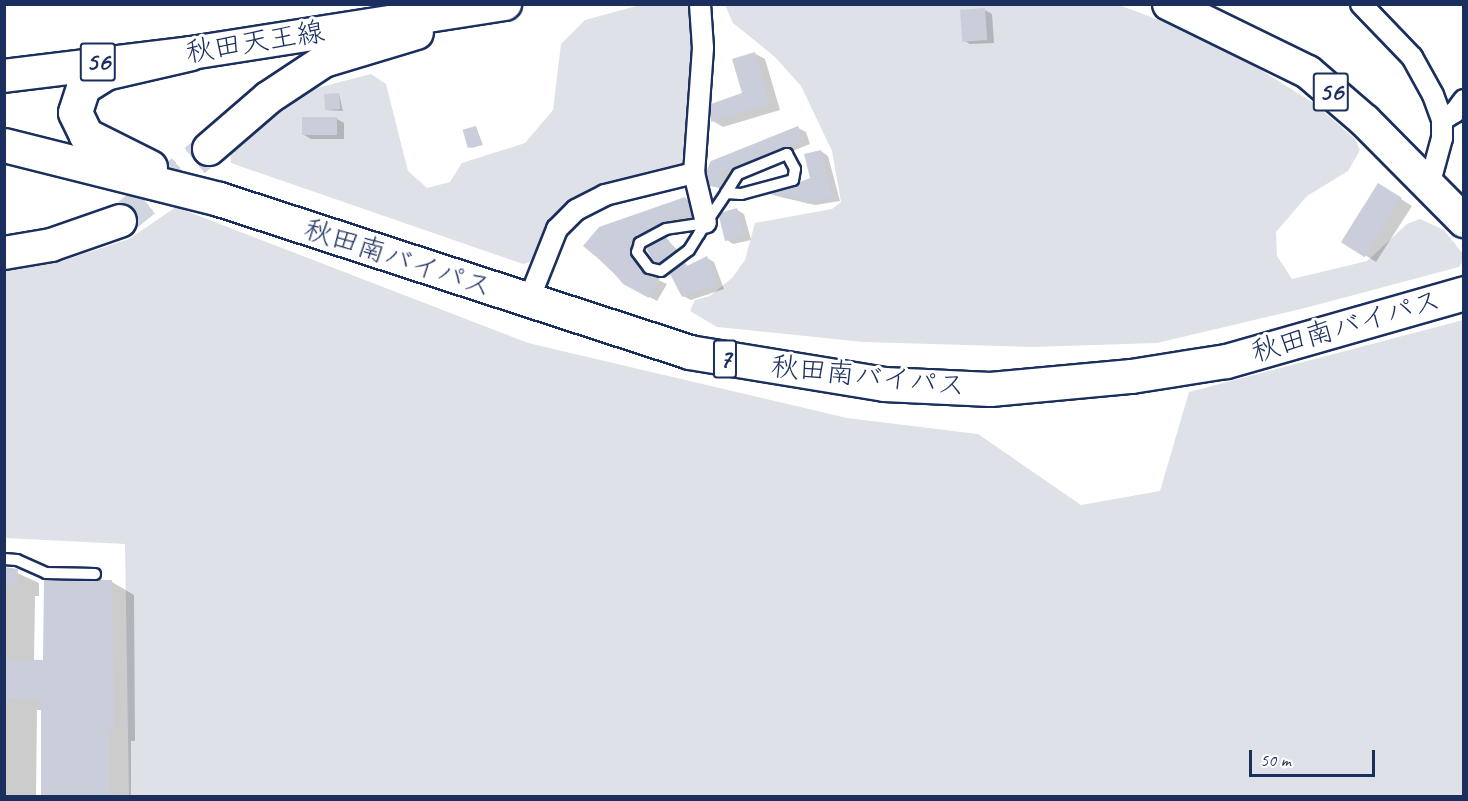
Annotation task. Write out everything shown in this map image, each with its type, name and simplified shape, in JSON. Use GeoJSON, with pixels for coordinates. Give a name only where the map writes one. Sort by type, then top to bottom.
{"type":"FeatureCollection","features":[{"type":"Feature","properties":{"kind":"highway"},"geometry":{"type":"LineString","coordinates":[[191,53],[105,73],[83,87],[75,112],[86,135],[219,199]]}},
{"type":"Feature","properties":{"kind":"highway","name":"秋田南バイパス"},"geometry":{"type":"LineString","coordinates":[[4,145],[219,199],[528,302],[689,352],[884,384],[990,389],[1131,376],[1226,361],[1464,293]]}},
{"type":"Feature","properties":{"kind":"main road","name":"秋田天王線"},"geometry":{"type":"LineString","coordinates":[[4,76],[191,53],[506,4]]}},
{"type":"Feature","properties":{"kind":"main road"},"geometry":{"type":"LineString","coordinates":[[209,149],[268,98],[324,61],[512,4]]}},
{"type":"Feature","properties":{"kind":"main road","name":"56"},"geometry":{"type":"LineString","coordinates":[[1169,4],[1308,72],[1365,121],[1464,221]]}},
{"type":"Feature","properties":{"kind":"main road"},"geometry":{"type":"LineString","coordinates":[[4,253],[51,245],[120,221]]}},
{"type":"Feature","properties":{"kind":"street"},"geometry":{"type":"LineString","coordinates":[[700,4],[703,48],[694,173],[706,223]]}},
{"type":"Feature","properties":{"kind":"street"},"geometry":{"type":"LineString","coordinates":[[1362,5],[1412,57],[1433,95],[1442,120],[1442,138],[1429,186]]}},
{"type":"Feature","properties":{"kind":"street"},"geometry":{"type":"LineString","coordinates":[[1442,120],[1464,100]]}},
{"type":"Feature","properties":{"kind":"street"},"geometry":{"type":"LineString","coordinates":[[528,302],[557,229],[576,210],[605,195],[694,173]]}},
{"type":"Feature","properties":{"kind":"lane"},"geometry":{"type":"LineString","coordinates":[[706,223],[666,229],[640,243],[637,252],[649,268],[661,271],[689,250],[738,174],[787,154],[795,168],[793,180],[741,194],[726,193]]}},
{"type":"Feature","properties":{"kind":"lane"},"geometry":{"type":"LineString","coordinates":[[4,559],[17,560],[46,573],[95,574]]}},
{"type":"Feature","properties":{"kind":"shaded area"},"geometry":{"type":"Polygon","coordinates":[[[640,5],[688,5],[692,9],[690,156],[680,170],[566,203],[547,226],[530,262],[523,264],[231,163],[230,150],[313,89],[371,74],[386,84],[408,171],[427,188],[450,182],[462,163],[525,143],[553,110],[561,44],[585,20],[640,5]]]}},
{"type":"Feature","properties":{"kind":"shaded area"},"geometry":{"type":"Polygon","coordinates":[[[725,5],[1119,5],[1178,27],[1248,62],[1315,104],[1355,139],[1360,150],[1348,171],[1307,196],[1276,232],[1277,256],[1292,279],[1367,261],[1407,224],[1420,219],[1444,230],[1463,254],[1463,261],[1459,267],[1305,308],[1157,343],[1032,347],[863,342],[717,327],[690,311],[695,300],[710,296],[732,278],[745,260],[755,223],[832,209],[841,202],[832,151],[801,86],[775,57],[733,23],[725,5]]]}},
{"type":"Feature","properties":{"kind":"shaded area"},"geometry":{"type":"Polygon","coordinates":[[[176,207],[528,343],[847,418],[978,434],[1081,505],[1160,491],[1189,392],[1463,320],[1463,796],[129,796],[125,544],[5,538],[5,264],[59,262],[129,239],[176,207]]]}},
{"type":"Feature","properties":{"kind":"building"},"geometry":{"type":"Polygon","coordinates":[[[985,8],[987,40],[962,42],[960,10],[985,8]]]}},
{"type":"Feature","properties":{"kind":"building"},"geometry":{"type":"Polygon","coordinates":[[[755,52],[770,104],[711,122],[711,104],[742,93],[732,59],[755,52]]]}},
{"type":"Feature","properties":{"kind":"building"},"geometry":{"type":"Polygon","coordinates":[[[339,93],[340,109],[325,110],[324,94],[339,93]]]}},
{"type":"Feature","properties":{"kind":"building"},"geometry":{"type":"Polygon","coordinates":[[[302,117],[337,117],[337,135],[302,135],[302,117]]]}},
{"type":"Feature","properties":{"kind":"building"},"geometry":{"type":"Polygon","coordinates":[[[476,126],[481,144],[468,148],[463,130],[476,126]]]}},
{"type":"Feature","properties":{"kind":"building"},"geometry":{"type":"Polygon","coordinates":[[[798,126],[804,140],[722,172],[720,188],[710,186],[706,172],[711,161],[798,126]]]}},
{"type":"Feature","properties":{"kind":"building"},"geometry":{"type":"Polygon","coordinates":[[[821,150],[833,197],[807,204],[805,199],[769,194],[810,178],[804,154],[821,150]]]}},
{"type":"Feature","properties":{"kind":"building"},"geometry":{"type":"Polygon","coordinates":[[[1378,183],[1402,198],[1365,257],[1341,242],[1378,183]]]}},
{"type":"Feature","properties":{"kind":"building"},"geometry":{"type":"Polygon","coordinates":[[[685,197],[691,214],[662,222],[633,241],[631,256],[644,273],[660,278],[649,298],[623,284],[597,253],[595,256],[583,246],[599,227],[685,197]]]}},
{"type":"Feature","properties":{"kind":"building"},"geometry":{"type":"Polygon","coordinates":[[[737,208],[745,236],[725,241],[719,217],[723,212],[737,208]]]}},
{"type":"Feature","properties":{"kind":"building"},"geometry":{"type":"Polygon","coordinates":[[[666,237],[676,250],[659,263],[653,261],[646,248],[666,237]]]}},
{"type":"Feature","properties":{"kind":"building"},"geometry":{"type":"Polygon","coordinates":[[[707,256],[717,285],[682,297],[670,274],[685,262],[687,266],[707,256]]]}},
{"type":"Feature","properties":{"kind":"building"},"geometry":{"type":"Polygon","coordinates":[[[4,567],[18,569],[17,584],[4,584],[4,567]]]}},
{"type":"Feature","properties":{"kind":"building"},"geometry":{"type":"Polygon","coordinates":[[[44,580],[112,580],[114,729],[109,729],[109,796],[41,796],[41,699],[4,698],[4,659],[43,660],[44,580]]]}},
{"type":"Feature","properties":{"kind":"tunnel"},"geometry":{"type":"LineString","coordinates":[[120,221],[209,149]]}}]}
